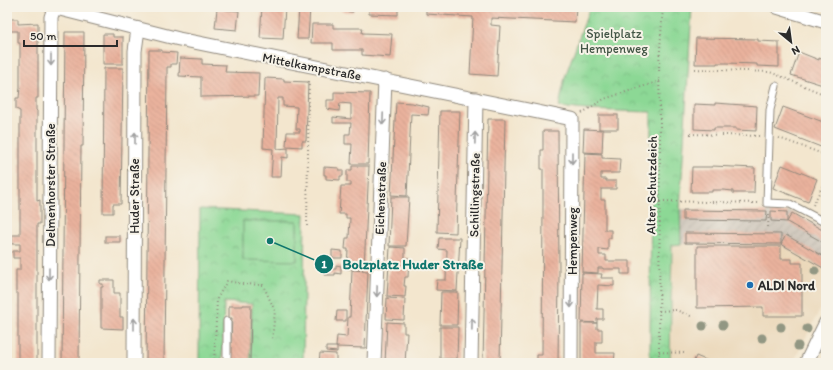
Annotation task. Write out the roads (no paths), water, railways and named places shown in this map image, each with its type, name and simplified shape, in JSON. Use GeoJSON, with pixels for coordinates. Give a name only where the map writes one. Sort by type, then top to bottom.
{"type":"FeatureCollection","features":[{"type":"Feature","properties":{"kind":"street","name":"Mittelkampstraße"},"geometry":{"type":"LineString","coordinates":[[54,7],[138,30],[572,119]]}},
{"type":"Feature","properties":{"kind":"street","name":"Delmenhorster Straße"},"geometry":{"type":"LineString","coordinates":[[49,363],[52,17],[54,7]]}},
{"type":"Feature","properties":{"kind":"street"},"geometry":{"type":"LineString","coordinates":[[778,7],[826,22]]}},
{"type":"Feature","properties":{"kind":"street","name":"Huder Straße"},"geometry":{"type":"LineString","coordinates":[[134,363],[135,51],[138,30]]}},
{"type":"Feature","properties":{"kind":"street","name":"Eichenstraße"},"geometry":{"type":"LineString","coordinates":[[374,363],[385,80]]}},
{"type":"Feature","properties":{"kind":"street","name":"Schillingstraße"},"geometry":{"type":"LineString","coordinates":[[471,363],[476,99]]}},
{"type":"Feature","properties":{"kind":"street","name":"Hempenweg"},"geometry":{"type":"LineString","coordinates":[[571,363],[572,119]]}},
{"type":"Feature","properties":{"kind":"street"},"geometry":{"type":"LineString","coordinates":[[806,363],[826,322]]}},
{"type":"Feature","properties":{"kind":"lane"},"geometry":{"type":"LineString","coordinates":[[776,86],[770,110],[767,203],[790,204],[826,223]]}},
{"type":"Feature","properties":{"kind":"lane"},"geometry":{"type":"LineString","coordinates":[[227,321],[227,363]]}},
{"type":"Feature","properties":{"kind":"place","name":"Bolzplatz Huder Straße"},"geometry":{"type":"Point","coordinates":[270,241]}},
{"type":"Feature","properties":{"kind":"place","name":"ALDI Nord"},"geometry":{"type":"Point","coordinates":[750,285]}},
{"type":"Feature","properties":{"kind":"park label","name":"Spielplatz Hempenweg"},"geometry":{"type":"Point","coordinates":[614,40]}}]}
